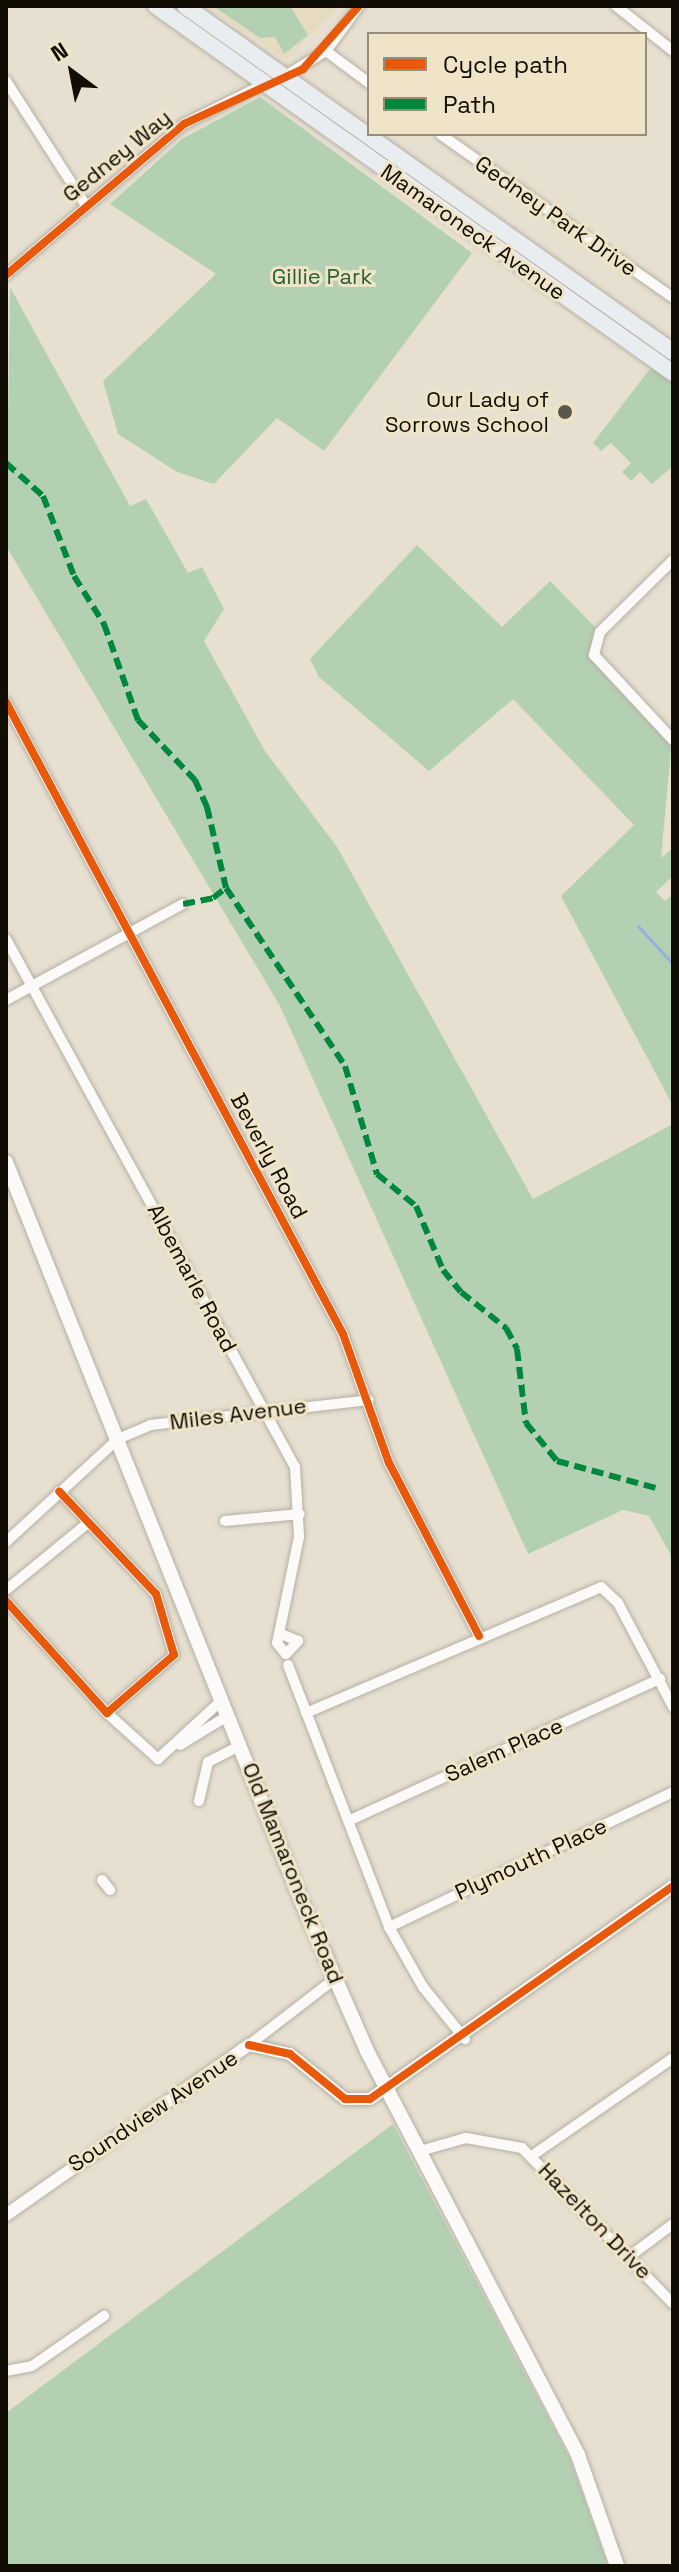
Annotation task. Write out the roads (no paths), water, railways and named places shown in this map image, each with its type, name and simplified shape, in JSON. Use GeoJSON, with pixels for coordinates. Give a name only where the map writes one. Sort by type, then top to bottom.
{"type":"FeatureCollection","features":[{"type":"Feature","properties":{"kind":"main road","name":"Mamaroneck Avenue"},"geometry":{"type":"LineString","coordinates":[[156,6],[673,373]]}},
{"type":"Feature","properties":{"kind":"main road","name":"Mamaroneck Avenue"},"geometry":{"type":"LineString","coordinates":[[185,6],[367,136]]}},
{"type":"Feature","properties":{"kind":"main road","name":"Mamaroneck Avenue"},"geometry":{"type":"LineString","coordinates":[[367,136],[673,352]]}},
{"type":"Feature","properties":{"kind":"main road","name":"Old Mamaroneck Road"},"geometry":{"type":"LineString","coordinates":[[6,1162],[336,1978],[388,2090],[578,2455],[617,2566]]}},
{"type":"Feature","properties":{"kind":"street"},"geometry":{"type":"LineString","coordinates":[[359,6],[326,51],[367,82]]}},
{"type":"Feature","properties":{"kind":"street"},"geometry":{"type":"LineString","coordinates":[[616,6],[673,51]]}},
{"type":"Feature","properties":{"kind":"street","name":"Gedney Way"},"geometry":{"type":"LineString","coordinates":[[9,273],[85,204],[184,124],[284,77],[326,51]]}},
{"type":"Feature","properties":{"kind":"street"},"geometry":{"type":"LineString","coordinates":[[6,81],[85,204]]}},
{"type":"Feature","properties":{"kind":"street","name":"Gedney Park Drive"},"geometry":{"type":"LineString","coordinates":[[443,136],[673,298]]}},
{"type":"Feature","properties":{"kind":"street"},"geometry":{"type":"LineString","coordinates":[[673,560],[600,632],[594,655],[673,740]]}},
{"type":"Feature","properties":{"kind":"street","name":"Beverly Road"},"geometry":{"type":"LineString","coordinates":[[6,702],[343,1334],[389,1463],[479,1636]]}},
{"type":"Feature","properties":{"kind":"street"},"geometry":{"type":"LineString","coordinates":[[6,1000],[183,904]]}},
{"type":"Feature","properties":{"kind":"street","name":"Albemarle Road"},"geometry":{"type":"LineString","coordinates":[[6,939],[295,1467],[300,1514],[281,1634]]}},
{"type":"Feature","properties":{"kind":"street","name":"Miles Avenue"},"geometry":{"type":"LineString","coordinates":[[6,1542],[118,1439],[151,1425],[369,1400]]}},
{"type":"Feature","properties":{"kind":"street"},"geometry":{"type":"LineString","coordinates":[[59,1491],[156,1594],[174,1655],[107,1713]]}},
{"type":"Feature","properties":{"kind":"street"},"geometry":{"type":"LineString","coordinates":[[225,1521],[300,1514]]}},
{"type":"Feature","properties":{"kind":"street"},"geometry":{"type":"LineString","coordinates":[[6,1590],[88,1523]]}},
{"type":"Feature","properties":{"kind":"street"},"geometry":{"type":"LineString","coordinates":[[306,1713],[479,1636],[601,1587],[618,1603],[673,1707]]}},
{"type":"Feature","properties":{"kind":"street"},"geometry":{"type":"LineString","coordinates":[[6,1601],[107,1713],[158,1759]]}},
{"type":"Feature","properties":{"kind":"street"},"geometry":{"type":"LineString","coordinates":[[288,1665],[389,1927],[423,1987],[465,2039]]}},
{"type":"Feature","properties":{"kind":"street","name":"Salem Place"},"geometry":{"type":"LineString","coordinates":[[348,1821],[660,1679]]}},
{"type":"Feature","properties":{"kind":"street"},"geometry":{"type":"LineString","coordinates":[[158,1759],[223,1699]]}},
{"type":"Feature","properties":{"kind":"street"},"geometry":{"type":"LineString","coordinates":[[158,1759],[229,1715]]}},
{"type":"Feature","properties":{"kind":"street"},"geometry":{"type":"LineString","coordinates":[[199,1801],[208,1762],[240,1746]]}},
{"type":"Feature","properties":{"kind":"street","name":"Plymouth Place"},"geometry":{"type":"LineString","coordinates":[[389,1927],[673,1792]]}},
{"type":"Feature","properties":{"kind":"street"},"geometry":{"type":"LineString","coordinates":[[102,1880],[110,1890]]}},
{"type":"Feature","properties":{"kind":"street"},"geometry":{"type":"LineString","coordinates":[[249,2045],[290,2054],[352,2102],[388,2090],[465,2039],[673,1886]]}},
{"type":"Feature","properties":{"kind":"street","name":"Soundview Avenue"},"geometry":{"type":"LineString","coordinates":[[6,2215],[249,2045],[336,1978]]}},
{"type":"Feature","properties":{"kind":"street"},"geometry":{"type":"LineString","coordinates":[[533,2155],[673,2058]]}},
{"type":"Feature","properties":{"kind":"street","name":"Hazelton Drive"},"geometry":{"type":"LineString","coordinates":[[420,2151],[483,2137],[533,2155],[673,2304]]}},
{"type":"Feature","properties":{"kind":"street"},"geometry":{"type":"LineString","coordinates":[[630,2256],[673,2224]]}},
{"type":"Feature","properties":{"kind":"street"},"geometry":{"type":"LineString","coordinates":[[6,2371],[32,2366],[104,2316]]}},
{"type":"Feature","properties":{"kind":"waterway"},"geometry":{"type":"LineString","coordinates":[[638,926],[673,964]]}},
{"type":"Feature","properties":{"kind":"place","name":"Our Lady of Sorrows School"},"geometry":{"type":"Point","coordinates":[565,412]}},
{"type":"Feature","properties":{"kind":"park label","name":"Gillie Park"},"geometry":{"type":"Point","coordinates":[322,277]}}]}
